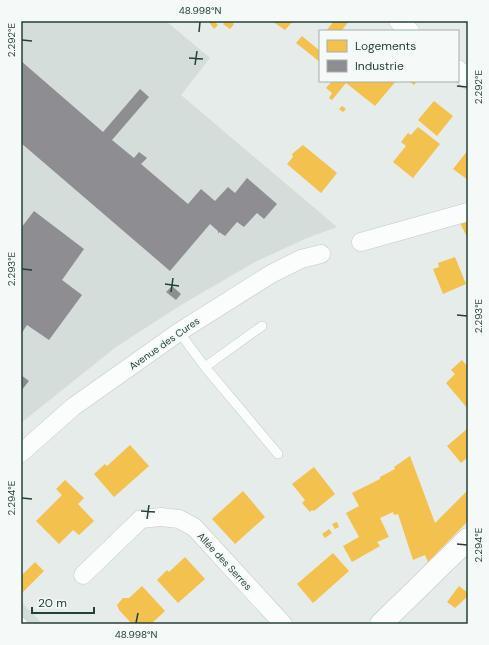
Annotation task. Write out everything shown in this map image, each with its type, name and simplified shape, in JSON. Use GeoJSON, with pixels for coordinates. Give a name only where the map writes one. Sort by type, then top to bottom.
{"type":"FeatureCollection","features":[{"type":"Feature","properties":{"kind":"main road"},"geometry":{"type":"LineString","coordinates":[[381,624],[468,539]]}},
{"type":"Feature","properties":{"kind":"street"},"geometry":{"type":"LineString","coordinates":[[398,21],[409,30]]}},
{"type":"Feature","properties":{"kind":"street"},"geometry":{"type":"LineString","coordinates":[[459,70],[468,80]]}},
{"type":"Feature","properties":{"kind":"street"},"geometry":{"type":"LineString","coordinates":[[362,242],[468,212]]}},
{"type":"Feature","properties":{"kind":"street","name":"Avenue des Cures"},"geometry":{"type":"LineString","coordinates":[[21,453],[74,407],[179,332],[271,274],[301,259],[320,254]]}},
{"type":"Feature","properties":{"kind":"street","name":"Allée des Serres"},"geometry":{"type":"LineString","coordinates":[[83,575],[141,519],[160,517],[179,519],[194,527],[283,624]]}},
{"type":"Feature","properties":{"kind":"lane"},"geometry":{"type":"LineString","coordinates":[[205,367],[262,326]]}},
{"type":"Feature","properties":{"kind":"lane"},"geometry":{"type":"LineString","coordinates":[[179,332],[205,367],[278,454]]}},
{"type":"Feature","properties":{"kind":"shaded area"},"geometry":{"type":"Polygon","coordinates":[[[21,21],[166,21],[210,58],[181,95],[337,227],[307,238],[255,262],[181,305],[116,347],[21,423],[21,21]]]}},
{"type":"Feature","properties":{"kind":"shaded area"},"geometry":{"type":"Polygon","coordinates":[[[21,602],[43,624],[21,624],[21,602]]]}},
{"type":"Feature","properties":{"kind":"building: Logements"},"geometry":{"type":"Polygon","coordinates":[[[214,21],[218,25],[214,29],[209,22],[214,21]]]}},
{"type":"Feature","properties":{"kind":"building: Logements"},"geometry":{"type":"Polygon","coordinates":[[[226,21],[231,21],[234,24],[230,29],[223,24],[226,21]]]}},
{"type":"Feature","properties":{"kind":"building: Logements"},"geometry":{"type":"Polygon","coordinates":[[[272,21],[293,21],[285,30],[272,21]]]}},
{"type":"Feature","properties":{"kind":"building: Logements"},"geometry":{"type":"Polygon","coordinates":[[[334,21],[349,21],[342,30],[327,30],[334,21]]]}},
{"type":"Feature","properties":{"kind":"building: Logements"},"geometry":{"type":"Polygon","coordinates":[[[302,36],[319,50],[319,61],[296,43],[302,36]]]}},
{"type":"Feature","properties":{"kind":"building: Logements"},"geometry":{"type":"Polygon","coordinates":[[[331,82],[395,82],[375,106],[346,83],[332,100],[329,98],[332,93],[326,88],[331,82]]]}},
{"type":"Feature","properties":{"kind":"building: Logements"},"geometry":{"type":"Polygon","coordinates":[[[434,101],[453,116],[437,136],[418,120],[434,101]]]}},
{"type":"Feature","properties":{"kind":"building: Logements"},"geometry":{"type":"Polygon","coordinates":[[[342,106],[346,109],[343,112],[339,109],[342,106]]]}},
{"type":"Feature","properties":{"kind":"building: Logements"},"geometry":{"type":"Polygon","coordinates":[[[418,127],[440,144],[413,178],[414,179],[393,162],[406,146],[401,142],[408,133],[411,135],[418,127]]]}},
{"type":"Feature","properties":{"kind":"building: Logements"},"geometry":{"type":"Polygon","coordinates":[[[303,145],[337,173],[321,193],[287,164],[293,157],[292,154],[303,145]]]}},
{"type":"Feature","properties":{"kind":"building: Logements"},"geometry":{"type":"Polygon","coordinates":[[[468,150],[468,180],[453,169],[468,150]]]}},
{"type":"Feature","properties":{"kind":"building: Logements"},"geometry":{"type":"Polygon","coordinates":[[[468,220],[468,239],[460,223],[468,220]]]}},
{"type":"Feature","properties":{"kind":"building: Logements"},"geometry":{"type":"Polygon","coordinates":[[[455,257],[466,284],[443,294],[433,269],[439,267],[438,263],[455,257]]]}},
{"type":"Feature","properties":{"kind":"building: Logements"},"geometry":{"type":"Polygon","coordinates":[[[462,360],[468,367],[468,409],[446,383],[455,374],[451,370],[462,360]]]}},
{"type":"Feature","properties":{"kind":"building: Logements"},"geometry":{"type":"Polygon","coordinates":[[[467,429],[468,457],[461,463],[447,446],[467,429]]]}},
{"type":"Feature","properties":{"kind":"building: Logements"},"geometry":{"type":"Polygon","coordinates":[[[130,445],[149,466],[114,497],[94,474],[105,464],[107,466],[130,445]]]}},
{"type":"Feature","properties":{"kind":"building: Logements"},"geometry":{"type":"Polygon","coordinates":[[[410,456],[435,523],[467,491],[468,521],[428,562],[425,555],[413,560],[398,514],[394,515],[393,512],[380,518],[389,537],[377,542],[380,546],[352,562],[343,546],[359,537],[346,513],[359,506],[352,493],[380,479],[380,477],[395,469],[394,467],[410,456]]]}},
{"type":"Feature","properties":{"kind":"building: Logements"},"geometry":{"type":"Polygon","coordinates":[[[314,467],[335,494],[314,511],[312,510],[310,512],[302,503],[305,500],[292,484],[314,467]]]}},
{"type":"Feature","properties":{"kind":"building: Logements"},"geometry":{"type":"Polygon","coordinates":[[[65,480],[84,498],[78,504],[94,521],[79,535],[73,530],[59,544],[36,521],[62,495],[56,489],[65,480]]]}},
{"type":"Feature","properties":{"kind":"building: Logements"},"geometry":{"type":"Polygon","coordinates":[[[243,491],[265,517],[235,544],[212,519],[243,491]]]}},
{"type":"Feature","properties":{"kind":"building: Logements"},"geometry":{"type":"Polygon","coordinates":[[[337,522],[339,527],[335,529],[332,524],[337,522]]]}},
{"type":"Feature","properties":{"kind":"building: Logements"},"geometry":{"type":"Polygon","coordinates":[[[329,529],[332,533],[325,538],[322,534],[329,529]]]}},
{"type":"Feature","properties":{"kind":"building: Logements"},"geometry":{"type":"Polygon","coordinates":[[[333,553],[349,571],[313,603],[297,584],[333,553]]]}},
{"type":"Feature","properties":{"kind":"building: Logements"},"geometry":{"type":"Polygon","coordinates":[[[185,557],[205,579],[178,603],[157,580],[167,570],[169,572],[185,557]]]}},
{"type":"Feature","properties":{"kind":"building: Logements"},"geometry":{"type":"Polygon","coordinates":[[[35,562],[44,571],[21,594],[21,576],[35,562]]]}},
{"type":"Feature","properties":{"kind":"building: Logements"},"geometry":{"type":"Polygon","coordinates":[[[142,586],[165,611],[151,624],[132,624],[119,610],[117,605],[123,598],[129,598],[142,586]]]}},
{"type":"Feature","properties":{"kind":"building: Logements"},"geometry":{"type":"Polygon","coordinates":[[[459,586],[468,593],[468,596],[455,608],[447,602],[459,586]]]}},
{"type":"Feature","properties":{"kind":"building: Industrie"},"geometry":{"type":"Polygon","coordinates":[[[21,61],[103,132],[140,89],[149,97],[112,140],[134,158],[139,152],[147,158],[141,164],[188,204],[201,189],[215,201],[228,187],[235,193],[247,178],[277,204],[264,219],[257,213],[244,227],[237,222],[225,236],[219,232],[218,234],[218,231],[210,224],[170,271],[21,143],[21,61]]]}},
{"type":"Feature","properties":{"kind":"building: Industrie"},"geometry":{"type":"Polygon","coordinates":[[[34,211],[84,249],[62,280],[82,295],[49,340],[27,325],[21,334],[21,228],[34,211]]]}},
{"type":"Feature","properties":{"kind":"building: Industrie"},"geometry":{"type":"Polygon","coordinates":[[[172,286],[181,294],[176,300],[166,292],[172,286]]]}},
{"type":"Feature","properties":{"kind":"building: Industrie"},"geometry":{"type":"Polygon","coordinates":[[[21,375],[29,381],[21,391],[21,375]]]}}]}
